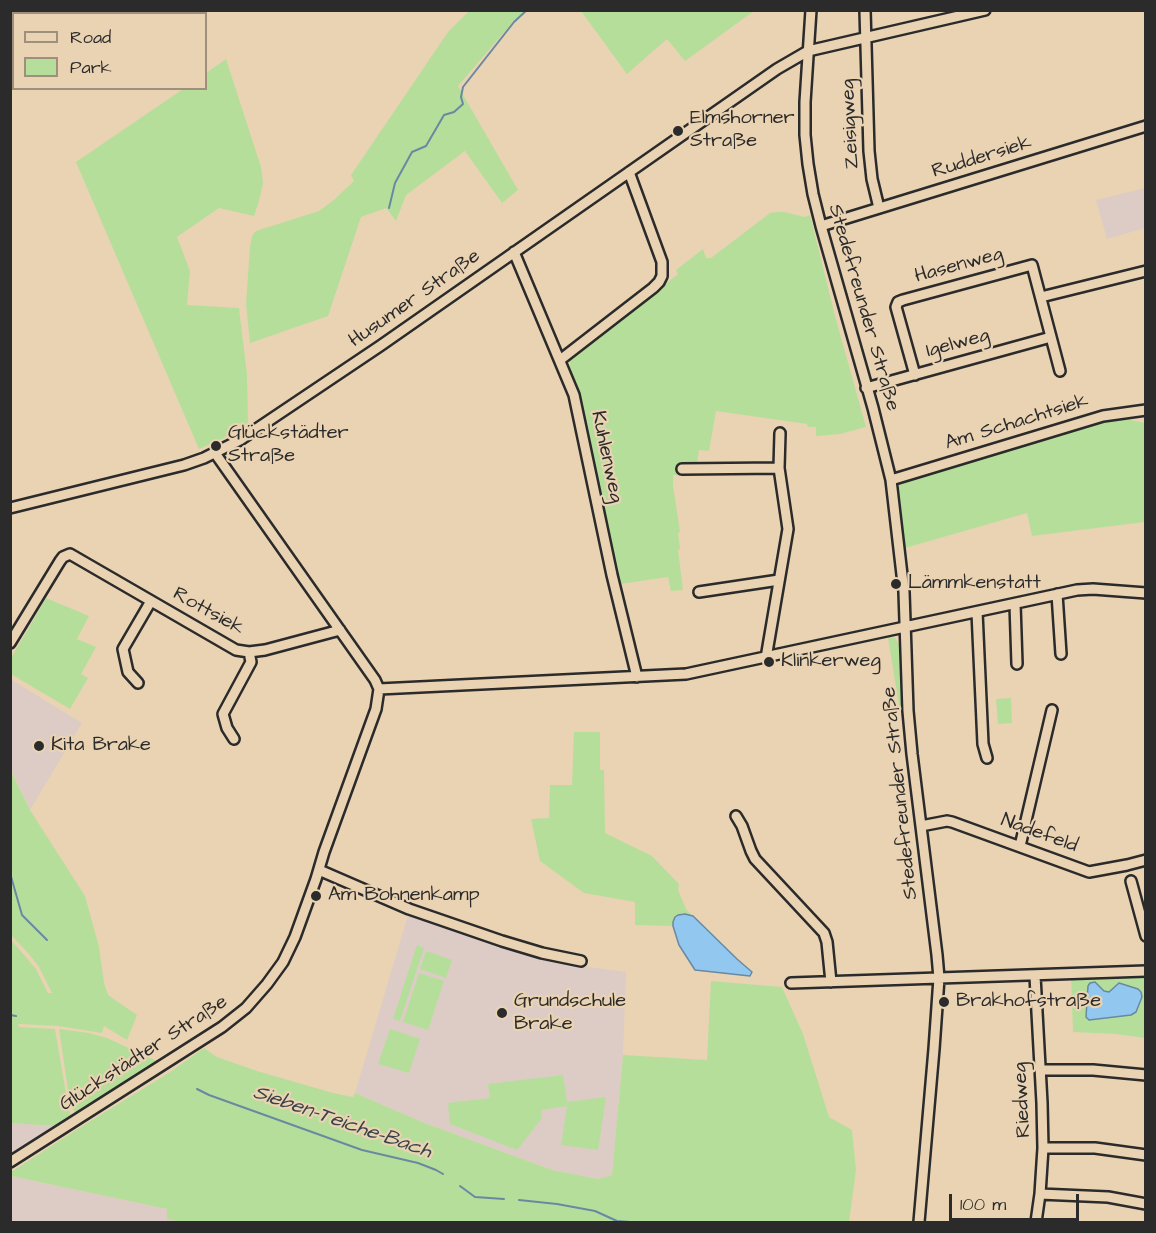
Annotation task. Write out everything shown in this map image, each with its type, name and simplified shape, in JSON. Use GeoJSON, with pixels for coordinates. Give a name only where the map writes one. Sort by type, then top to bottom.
{"type":"FeatureCollection","features":[{"type":"Feature","properties":{"kind":"street","name":"Stedefreunder Straße"},"geometry":{"type":"LineString","coordinates":[[811,10],[812,49],[805,102],[805,135],[810,180],[825,224],[871,386],[876,417],[895,479],[906,628],[909,717],[937,949],[939,978],[919,1222]]}},
{"type":"Feature","properties":{"kind":"street","name":"Zeisigweg"},"geometry":{"type":"LineString","coordinates":[[865,10],[870,167],[879,208]]}},
{"type":"Feature","properties":{"kind":"street","name":"Husumer Straße"},"geometry":{"type":"LineString","coordinates":[[10,508],[184,465],[215,453],[254,432],[777,69],[812,49],[985,10]]}},
{"type":"Feature","properties":{"kind":"street","name":"Ruddersiek"},"geometry":{"type":"LineString","coordinates":[[825,224],[1146,126]]}},
{"type":"Feature","properties":{"kind":"street"},"geometry":{"type":"LineString","coordinates":[[560,360],[653,288],[662,276],[662,262],[629,172]]}},
{"type":"Feature","properties":{"kind":"street","name":"Kuhlenweg"},"geometry":{"type":"LineString","coordinates":[[514,252],[574,395],[612,575],[637,677]]}},
{"type":"Feature","properties":{"kind":"street","name":"Hasenweg"},"geometry":{"type":"LineString","coordinates":[[915,375],[896,307],[898,302],[1032,265],[1041,297]]}},
{"type":"Feature","properties":{"kind":"street"},"geometry":{"type":"LineString","coordinates":[[1060,371],[1041,297],[1146,271]]}},
{"type":"Feature","properties":{"kind":"street","name":"Igelweg"},"geometry":{"type":"LineString","coordinates":[[871,386],[1051,337]]}},
{"type":"Feature","properties":{"kind":"street","name":"Am Schachtsiek"},"geometry":{"type":"LineString","coordinates":[[895,479],[1103,416],[1146,410]]}},
{"type":"Feature","properties":{"kind":"street"},"geometry":{"type":"LineString","coordinates":[[766,658],[788,529],[779,468],[780,433]]}},
{"type":"Feature","properties":{"kind":"street"},"geometry":{"type":"LineString","coordinates":[[215,453],[379,688],[695,673],[1085,589],[1146,594]]}},
{"type":"Feature","properties":{"kind":"street"},"geometry":{"type":"LineString","coordinates":[[682,469],[779,468]]}},
{"type":"Feature","properties":{"kind":"street","name":"Rottsiek"},"geometry":{"type":"LineString","coordinates":[[10,643],[60,561],[70,554],[236,650],[249,652],[265,650],[339,630]]}},
{"type":"Feature","properties":{"kind":"street"},"geometry":{"type":"LineString","coordinates":[[699,592],[779,580]]}},
{"type":"Feature","properties":{"kind":"street"},"geometry":{"type":"LineString","coordinates":[[1057,594],[1061,654]]}},
{"type":"Feature","properties":{"kind":"street","name":"Rottsiek"},"geometry":{"type":"LineString","coordinates":[[138,684],[129,672],[123,649],[151,601]]}},
{"type":"Feature","properties":{"kind":"street"},"geometry":{"type":"LineString","coordinates":[[1016,604],[1017,664]]}},
{"type":"Feature","properties":{"kind":"street"},"geometry":{"type":"LineString","coordinates":[[977,612],[983,744],[987,758]]}},
{"type":"Feature","properties":{"kind":"street","name":"Rottsiek"},"geometry":{"type":"LineString","coordinates":[[234,739],[226,728],[222,714],[251,662],[249,652]]}},
{"type":"Feature","properties":{"kind":"street","name":"Glückstädter Straße"},"geometry":{"type":"LineString","coordinates":[[10,1162],[229,1022],[246,1008],[275,975],[286,956],[303,915],[371,724],[378,702],[379,688]]}},
{"type":"Feature","properties":{"kind":"street"},"geometry":{"type":"LineString","coordinates":[[1020,846],[1052,710]]}},
{"type":"Feature","properties":{"kind":"street"},"geometry":{"type":"LineString","coordinates":[[736,816],[755,859],[826,937],[831,982]]}},
{"type":"Feature","properties":{"kind":"street","name":"Nadefeld"},"geometry":{"type":"LineString","coordinates":[[921,826],[952,822],[1089,872],[1127,866],[1146,860]]}},
{"type":"Feature","properties":{"kind":"street"},"geometry":{"type":"LineString","coordinates":[[319,870],[409,909],[502,941],[542,953],[581,960]]}},
{"type":"Feature","properties":{"kind":"street"},"geometry":{"type":"LineString","coordinates":[[1131,881],[1146,936]]}},
{"type":"Feature","properties":{"kind":"street"},"geometry":{"type":"LineString","coordinates":[[791,983],[1146,971]]}},
{"type":"Feature","properties":{"kind":"street","name":"Riedweg"},"geometry":{"type":"LineString","coordinates":[[1035,976],[1043,1148],[1036,1222]]}},
{"type":"Feature","properties":{"kind":"street"},"geometry":{"type":"LineString","coordinates":[[1040,1070],[1093,1070],[1146,1075]]}},
{"type":"Feature","properties":{"kind":"street"},"geometry":{"type":"LineString","coordinates":[[1043,1148],[1095,1148],[1146,1155]]}},
{"type":"Feature","properties":{"kind":"street"},"geometry":{"type":"LineString","coordinates":[[1040,1194],[1108,1197],[1146,1204]]}},
{"type":"Feature","properties":{"kind":"shaded area"},"geometry":{"type":"Polygon","coordinates":[[[1145,188],[1145,228],[1107,239],[1096,200],[1145,188]]]}},
{"type":"Feature","properties":{"kind":"shaded area","name":"Kita Brake"},"geometry":{"type":"Polygon","coordinates":[[[10,679],[82,723],[30,810],[11,769],[10,679]]]}},
{"type":"Feature","properties":{"kind":"shaded area","name":"Grundschule Brake"},"geometry":{"type":"Polygon","coordinates":[[[408,915],[550,962],[626,972],[623,1055],[612,1175],[598,1179],[552,1170],[422,1122],[355,1093],[408,915]]]}},
{"type":"Feature","properties":{"kind":"shaded area"},"geometry":{"type":"Polygon","coordinates":[[[11,1123],[56,1126],[11,1155],[11,1123]]]}},
{"type":"Feature","properties":{"kind":"shaded area"},"geometry":{"type":"Polygon","coordinates":[[[10,1176],[167,1209],[167,1219],[181,1222],[11,1222],[10,1176]]]}},
{"type":"Feature","properties":{"kind":"green space"},"geometry":{"type":"Polygon","coordinates":[[[469,11],[526,11],[512,23],[458,86],[518,190],[502,203],[465,151],[406,195],[396,221],[386,208],[361,217],[328,316],[250,343],[246,304],[252,236],[256,231],[319,211],[354,181],[351,175],[448,32],[469,11]]]}},
{"type":"Feature","properties":{"kind":"green space"},"geometry":{"type":"Polygon","coordinates":[[[581,11],[754,11],[685,61],[667,39],[627,74],[581,11]]]}},
{"type":"Feature","properties":{"kind":"green space"},"geometry":{"type":"Polygon","coordinates":[[[226,59],[261,167],[263,183],[254,216],[219,208],[177,237],[190,271],[187,305],[239,308],[247,375],[248,423],[224,438],[199,449],[76,162],[182,90],[207,90],[207,72],[226,59]]]}},
{"type":"Feature","properties":{"kind":"green space"},"geometry":{"type":"Polygon","coordinates":[[[770,213],[805,217],[810,215],[866,427],[840,434],[816,436],[816,427],[808,427],[807,424],[716,411],[709,451],[699,450],[697,464],[679,464],[679,475],[673,475],[680,532],[678,533],[680,549],[678,550],[683,590],[671,591],[668,577],[620,584],[581,394],[570,370],[570,361],[574,354],[678,274],[676,270],[703,249],[706,258],[711,258],[770,213]]]}},
{"type":"Feature","properties":{"kind":"green space"},"geometry":{"type":"Polygon","coordinates":[[[1122,418],[1145,423],[1145,522],[1032,536],[1027,513],[905,548],[897,488],[901,481],[1072,430],[1122,418]]]}},
{"type":"Feature","properties":{"kind":"green space"},"geometry":{"type":"Polygon","coordinates":[[[46,598],[89,616],[77,639],[96,647],[81,674],[88,678],[70,709],[11,674],[11,658],[46,598]]]}},
{"type":"Feature","properties":{"kind":"green space"},"geometry":{"type":"Polygon","coordinates":[[[888,637],[895,638],[900,646],[903,706],[899,706],[888,637]]]}},
{"type":"Feature","properties":{"kind":"green space"},"geometry":{"type":"Polygon","coordinates":[[[1011,698],[1012,723],[998,724],[996,699],[1011,698]]]}},
{"type":"Feature","properties":{"kind":"green space"},"geometry":{"type":"Polygon","coordinates":[[[574,732],[600,732],[600,770],[604,770],[605,833],[652,856],[679,884],[678,890],[686,909],[693,916],[689,914],[673,922],[673,926],[635,925],[635,902],[584,893],[540,861],[531,819],[549,818],[550,785],[572,785],[574,732]]]}},
{"type":"Feature","properties":{"kind":"green space"},"geometry":{"type":"Polygon","coordinates":[[[10,769],[30,810],[85,896],[99,947],[108,995],[137,1015],[127,1040],[104,1026],[102,1033],[58,1026],[18,1024],[19,1027],[55,1029],[71,1116],[56,1126],[11,1123],[11,940],[36,969],[48,993],[52,993],[39,967],[11,935],[10,769]]]}},
{"type":"Feature","properties":{"kind":"green space"},"geometry":{"type":"Polygon","coordinates":[[[417,945],[424,948],[400,1021],[393,1019],[417,945]]]}},
{"type":"Feature","properties":{"kind":"green space"},"geometry":{"type":"Polygon","coordinates":[[[426,951],[452,960],[446,978],[420,969],[426,951]]]}},
{"type":"Feature","properties":{"kind":"green space"},"geometry":{"type":"Polygon","coordinates":[[[419,973],[444,981],[428,1030],[403,1022],[419,973]]]}},
{"type":"Feature","properties":{"kind":"green space"},"geometry":{"type":"Polygon","coordinates":[[[1145,976],[1145,1038],[1073,1032],[1071,978],[1145,976]]]}},
{"type":"Feature","properties":{"kind":"green space"},"geometry":{"type":"Polygon","coordinates":[[[711,981],[782,987],[803,1034],[829,1117],[852,1130],[856,1170],[849,1222],[181,1222],[167,1219],[167,1209],[11,1176],[11,1172],[170,1072],[204,1048],[217,1057],[257,1071],[333,1093],[353,1097],[355,1093],[422,1122],[552,1170],[598,1179],[612,1175],[623,1055],[707,1060],[711,981]]]}},
{"type":"Feature","properties":{"kind":"green space"},"geometry":{"type":"Polygon","coordinates":[[[59,1029],[107,1038],[159,1062],[76,1113],[70,1104],[59,1029]]]}},
{"type":"Feature","properties":{"kind":"green space"},"geometry":{"type":"Polygon","coordinates":[[[390,1029],[420,1039],[409,1073],[378,1064],[390,1029]]]}},
{"type":"Feature","properties":{"kind":"green space"},"geometry":{"type":"Polygon","coordinates":[[[563,1075],[567,1102],[606,1097],[598,1150],[561,1145],[567,1106],[541,1110],[542,1118],[517,1150],[450,1124],[448,1103],[490,1098],[488,1084],[563,1075]]]}},
{"type":"Feature","properties":{"kind":"water"},"geometry":{"type":"Polygon","coordinates":[[[685,914],[693,916],[752,972],[750,976],[695,970],[679,945],[673,926],[675,917],[685,914]]]}},
{"type":"Feature","properties":{"kind":"water"},"geometry":{"type":"Polygon","coordinates":[[[1095,982],[1104,991],[1109,992],[1119,983],[1138,989],[1142,997],[1136,1012],[1131,1015],[1089,1020],[1086,1017],[1088,986],[1095,982]]]}},
{"type":"Feature","properties":{"kind":"waterway"},"geometry":{"type":"LineString","coordinates":[[389,208],[395,183],[412,152],[426,146],[444,115],[454,112],[463,104],[461,97],[463,87],[514,22],[527,10]]}},
{"type":"Feature","properties":{"kind":"waterway"},"geometry":{"type":"LineString","coordinates":[[10,873],[22,915],[47,940]]}},
{"type":"Feature","properties":{"kind":"waterway","name":"Sieben-Teiche-Bach"},"geometry":{"type":"LineString","coordinates":[[10,1015],[16,1016]]}},
{"type":"Feature","properties":{"kind":"waterway","name":"Sieben-Teiche-Bach"},"geometry":{"type":"LineString","coordinates":[[197,1089],[362,1150],[418,1163],[443,1174]]}},
{"type":"Feature","properties":{"kind":"waterway","name":"Sieben-Teiche-Bach"},"geometry":{"type":"LineString","coordinates":[[460,1186],[475,1197],[504,1199]]}},
{"type":"Feature","properties":{"kind":"waterway","name":"Sieben-Teiche-Bach"},"geometry":{"type":"LineString","coordinates":[[519,1200],[595,1211],[617,1221],[630,1222]]}},
{"type":"Feature","properties":{"kind":"place","name":"Elmshorner Straße"},"geometry":{"type":"Point","coordinates":[678,131]}},
{"type":"Feature","properties":{"kind":"place","name":"Glückstädter Straße"},"geometry":{"type":"Point","coordinates":[216,446]}},
{"type":"Feature","properties":{"kind":"place","name":"Lämmkenstatt"},"geometry":{"type":"Point","coordinates":[896,584]}},
{"type":"Feature","properties":{"kind":"place","name":"Klinkerweg"},"geometry":{"type":"Point","coordinates":[769,662]}},
{"type":"Feature","properties":{"kind":"place","name":"Kita Brake"},"geometry":{"type":"Point","coordinates":[39,746]}},
{"type":"Feature","properties":{"kind":"place","name":"Am Bohnenkamp"},"geometry":{"type":"Point","coordinates":[316,896]}},
{"type":"Feature","properties":{"kind":"place","name":"Brakhofstraße"},"geometry":{"type":"Point","coordinates":[944,1002]}},
{"type":"Feature","properties":{"kind":"place","name":"Grundschule Brake"},"geometry":{"type":"Point","coordinates":[502,1013]}}]}
